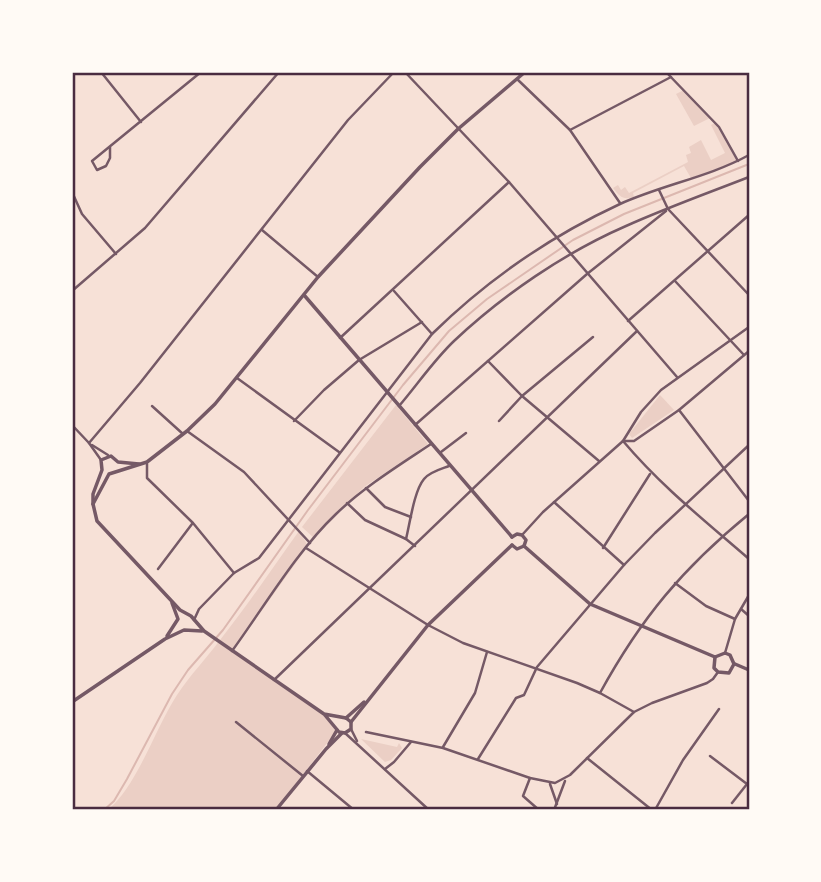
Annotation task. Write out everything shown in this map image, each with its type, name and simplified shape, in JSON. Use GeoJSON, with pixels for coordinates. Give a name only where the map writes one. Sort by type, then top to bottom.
{"type":"FeatureCollection","features":[{"type":"Feature","properties":{"kind":"street"},"geometry":{"type":"LineString","coordinates":[[101,72],[141,122]]}},
{"type":"Feature","properties":{"kind":"street"},"geometry":{"type":"LineString","coordinates":[[110,147],[110,158],[106,166],[97,170],[92,161],[201,72]]}},
{"type":"Feature","properties":{"kind":"street"},"geometry":{"type":"LineString","coordinates":[[72,291],[145,228],[279,72]]}},
{"type":"Feature","properties":{"kind":"street"},"geometry":{"type":"LineString","coordinates":[[89,443],[348,120],[394,72]]}},
{"type":"Feature","properties":{"kind":"street"},"geometry":{"type":"LineString","coordinates":[[405,72],[509,182],[677,377]]}},
{"type":"Feature","properties":{"kind":"street"},"geometry":{"type":"LineString","coordinates":[[93,504],[109,474],[147,462],[187,431],[215,404],[318,277],[458,129],[525,72]]}},
{"type":"Feature","properties":{"kind":"street"},"geometry":{"type":"LineString","coordinates":[[666,72],[719,127],[738,161]]}},
{"type":"Feature","properties":{"kind":"street"},"geometry":{"type":"LineString","coordinates":[[569,130],[671,77]]}},
{"type":"Feature","properties":{"kind":"street"},"geometry":{"type":"LineString","coordinates":[[517,79],[569,130],[621,204]]}},
{"type":"Feature","properties":{"kind":"street"},"geometry":{"type":"LineString","coordinates":[[72,702],[165,639],[187,630],[199,609],[234,573],[259,558],[432,334],[478,294],[557,239],[621,204],[749,155]]}},
{"type":"Feature","properties":{"kind":"street"},"geometry":{"type":"LineString","coordinates":[[399,405],[452,343],[485,313],[570,254],[626,226],[749,177]]}},
{"type":"Feature","properties":{"kind":"street"},"geometry":{"type":"LineString","coordinates":[[340,338],[509,182]]}},
{"type":"Feature","properties":{"kind":"street"},"geometry":{"type":"LineString","coordinates":[[659,190],[668,209],[749,295]]}},
{"type":"Feature","properties":{"kind":"street"},"geometry":{"type":"LineString","coordinates":[[72,192],[82,214],[116,254]]}},
{"type":"Feature","properties":{"kind":"street"},"geometry":{"type":"LineString","coordinates":[[415,425],[587,274],[668,209]]}},
{"type":"Feature","properties":{"kind":"street"},"geometry":{"type":"LineString","coordinates":[[628,321],[749,215]]}},
{"type":"Feature","properties":{"kind":"street"},"geometry":{"type":"LineString","coordinates":[[262,230],[318,277]]}},
{"type":"Feature","properties":{"kind":"street"},"geometry":{"type":"LineString","coordinates":[[674,280],[744,355]]}},
{"type":"Feature","properties":{"kind":"street"},"geometry":{"type":"LineString","coordinates":[[394,291],[432,334]]}},
{"type":"Feature","properties":{"kind":"street"},"geometry":{"type":"LineString","coordinates":[[304,295],[512,537],[512,545],[428,625],[370,696],[351,722],[351,729],[359,744]]}},
{"type":"Feature","properties":{"kind":"street"},"geometry":{"type":"LineString","coordinates":[[294,421],[359,360],[422,322]]}},
{"type":"Feature","properties":{"kind":"street"},"geometry":{"type":"LineString","coordinates":[[522,535],[554,502],[623,441],[641,412],[661,390],[749,327]]}},
{"type":"Feature","properties":{"kind":"street"},"geometry":{"type":"LineString","coordinates":[[274,680],[637,331]]}},
{"type":"Feature","properties":{"kind":"street"},"geometry":{"type":"LineString","coordinates":[[499,421],[522,396],[593,337]]}},
{"type":"Feature","properties":{"kind":"street"},"geometry":{"type":"LineString","coordinates":[[623,441],[634,441],[678,411],[749,351]]}},
{"type":"Feature","properties":{"kind":"street"},"geometry":{"type":"LineString","coordinates":[[488,361],[522,396],[599,461]]}},
{"type":"Feature","properties":{"kind":"street"},"geometry":{"type":"LineString","coordinates":[[237,378],[340,453]]}},
{"type":"Feature","properties":{"kind":"street"},"geometry":{"type":"LineString","coordinates":[[152,406],[183,434]]}},
{"type":"Feature","properties":{"kind":"street"},"geometry":{"type":"LineString","coordinates":[[678,411],[749,501]]}},
{"type":"Feature","properties":{"kind":"street"},"geometry":{"type":"LineString","coordinates":[[72,425],[101,460],[102,470],[93,494],[93,504],[100,525],[204,631],[324,714],[429,810]]}},
{"type":"Feature","properties":{"kind":"street"},"geometry":{"type":"LineString","coordinates":[[187,431],[244,472],[310,543]]}},
{"type":"Feature","properties":{"kind":"street"},"geometry":{"type":"LineString","coordinates":[[439,454],[466,433]]}},
{"type":"Feature","properties":{"kind":"street"},"geometry":{"type":"LineString","coordinates":[[623,441],[650,474],[749,559]]}},
{"type":"Feature","properties":{"kind":"street"},"geometry":{"type":"LineString","coordinates":[[89,443],[118,461],[142,464]]}},
{"type":"Feature","properties":{"kind":"street"},"geometry":{"type":"LineString","coordinates":[[232,651],[306,548],[347,503],[431,444]]}},
{"type":"Feature","properties":{"kind":"street"},"geometry":{"type":"LineString","coordinates":[[478,759],[516,698],[524,695],[537,667],[590,604],[624,565],[684,505],[749,445]]}},
{"type":"Feature","properties":{"kind":"street"},"geometry":{"type":"LineString","coordinates":[[101,460],[108,456]]}},
{"type":"Feature","properties":{"kind":"street"},"geometry":{"type":"LineString","coordinates":[[117,470],[118,461]]}},
{"type":"Feature","properties":{"kind":"street"},"geometry":{"type":"LineString","coordinates":[[147,462],[147,478],[193,523],[234,573]]}},
{"type":"Feature","properties":{"kind":"street"},"geometry":{"type":"LineString","coordinates":[[406,539],[423,479],[449,466]]}},
{"type":"Feature","properties":{"kind":"street"},"geometry":{"type":"LineString","coordinates":[[102,470],[109,474]]}},
{"type":"Feature","properties":{"kind":"street"},"geometry":{"type":"LineString","coordinates":[[603,548],[650,474]]}},
{"type":"Feature","properties":{"kind":"street"},"geometry":{"type":"LineString","coordinates":[[366,488],[385,507],[411,517]]}},
{"type":"Feature","properties":{"kind":"street"},"geometry":{"type":"LineString","coordinates":[[554,502],[624,565]]}},
{"type":"Feature","properties":{"kind":"street"},"geometry":{"type":"LineString","coordinates":[[347,503],[365,520],[415,546]]}},
{"type":"Feature","properties":{"kind":"street"},"geometry":{"type":"LineString","coordinates":[[600,693],[640,626],[675,583],[722,536],[749,514]]}},
{"type":"Feature","properties":{"kind":"street"},"geometry":{"type":"LineString","coordinates":[[158,569],[193,523]]}},
{"type":"Feature","properties":{"kind":"street"},"geometry":{"type":"LineString","coordinates":[[512,537],[522,535],[526,540],[524,546],[517,549],[512,545]]}},
{"type":"Feature","properties":{"kind":"street"},"geometry":{"type":"LineString","coordinates":[[524,546],[590,604],[715,657],[725,653]]}},
{"type":"Feature","properties":{"kind":"street"},"geometry":{"type":"LineString","coordinates":[[306,548],[428,625],[463,643],[537,667],[600,693],[634,712]]}},
{"type":"Feature","properties":{"kind":"street"},"geometry":{"type":"LineString","coordinates":[[675,583],[706,606],[735,619]]}},
{"type":"Feature","properties":{"kind":"street"},"geometry":{"type":"LineString","coordinates":[[725,653],[735,619],[749,595]]}},
{"type":"Feature","properties":{"kind":"street"},"geometry":{"type":"LineString","coordinates":[[169,598],[178,626],[187,630],[204,631]]}},
{"type":"Feature","properties":{"kind":"street"},"geometry":{"type":"LineString","coordinates":[[740,608],[749,616]]}},
{"type":"Feature","properties":{"kind":"street"},"geometry":{"type":"LineString","coordinates":[[165,639],[177,620],[199,609]]}},
{"type":"Feature","properties":{"kind":"street"},"geometry":{"type":"LineString","coordinates":[[443,748],[475,693],[487,652]]}},
{"type":"Feature","properties":{"kind":"street"},"geometry":{"type":"LineString","coordinates":[[718,672],[729,673],[734,664],[733,659],[725,653]]}},
{"type":"Feature","properties":{"kind":"street"},"geometry":{"type":"LineString","coordinates":[[715,657],[713,662],[718,672]]}},
{"type":"Feature","properties":{"kind":"street"},"geometry":{"type":"LineString","coordinates":[[734,664],[749,670]]}},
{"type":"Feature","properties":{"kind":"street"},"geometry":{"type":"LineString","coordinates":[[554,810],[565,779],[634,712],[652,702],[707,683],[718,672]]}},
{"type":"Feature","properties":{"kind":"street"},"geometry":{"type":"LineString","coordinates":[[346,718],[370,696]]}},
{"type":"Feature","properties":{"kind":"street"},"geometry":{"type":"LineString","coordinates":[[587,758],[654,810],[683,760],[719,709]]}},
{"type":"Feature","properties":{"kind":"street"},"geometry":{"type":"LineString","coordinates":[[324,714],[346,718],[351,722]]}},
{"type":"Feature","properties":{"kind":"street"},"geometry":{"type":"LineString","coordinates":[[276,810],[340,731],[340,718]]}},
{"type":"Feature","properties":{"kind":"street"},"geometry":{"type":"LineString","coordinates":[[236,722],[303,776]]}},
{"type":"Feature","properties":{"kind":"street"},"geometry":{"type":"LineString","coordinates":[[340,731],[351,729]]}},
{"type":"Feature","properties":{"kind":"street"},"geometry":{"type":"LineString","coordinates":[[366,732],[443,748],[549,783],[565,779]]}},
{"type":"Feature","properties":{"kind":"street"},"geometry":{"type":"LineString","coordinates":[[384,769],[394,762],[411,742]]}},
{"type":"Feature","properties":{"kind":"street"},"geometry":{"type":"LineString","coordinates":[[710,756],[748,783],[732,803]]}},
{"type":"Feature","properties":{"kind":"street"},"geometry":{"type":"LineString","coordinates":[[307,771],[354,810]]}},
{"type":"Feature","properties":{"kind":"street"},"geometry":{"type":"LineString","coordinates":[[530,778],[523,796],[539,810]]}},
{"type":"Feature","properties":{"kind":"street"},"geometry":{"type":"LineString","coordinates":[[549,783],[557,804]]}},
{"type":"Feature","properties":{"kind":"shaded area"},"geometry":{"type":"Polygon","coordinates":[[[684,90],[710,118],[694,126],[676,94],[684,90]]]}},
{"type":"Feature","properties":{"kind":"shaded area"},"geometry":{"type":"Polygon","coordinates":[[[715,123],[738,161],[691,178],[684,166],[633,193],[634,197],[630,198],[622,197],[613,188],[618,185],[621,190],[625,187],[629,193],[688,162],[686,155],[691,153],[689,147],[701,140],[711,160],[725,153],[711,125],[715,123]]]}},
{"type":"Feature","properties":{"kind":"shaded area"},"geometry":{"type":"Polygon","coordinates":[[[660,395],[674,410],[632,438],[629,434],[660,395]]]}},
{"type":"Feature","properties":{"kind":"shaded area"},"geometry":{"type":"Polygon","coordinates":[[[396,405],[428,444],[364,487],[314,538],[302,527],[396,405]]]}},
{"type":"Feature","properties":{"kind":"shaded area"},"geometry":{"type":"Polygon","coordinates":[[[299,531],[308,546],[233,651],[318,710],[337,730],[276,810],[108,810],[128,786],[182,688],[241,613],[299,531]]]}},
{"type":"Feature","properties":{"kind":"shaded area"},"geometry":{"type":"Polygon","coordinates":[[[361,739],[397,747],[399,743],[402,748],[391,760],[385,762],[361,739]]]}},
{"type":"Feature","properties":{"kind":"waterway"},"geometry":{"type":"LineString","coordinates":[[104,810],[114,801],[172,694],[188,670],[223,630],[308,510],[403,385],[449,331],[487,299],[573,240],[624,214],[749,164]]}}]}
